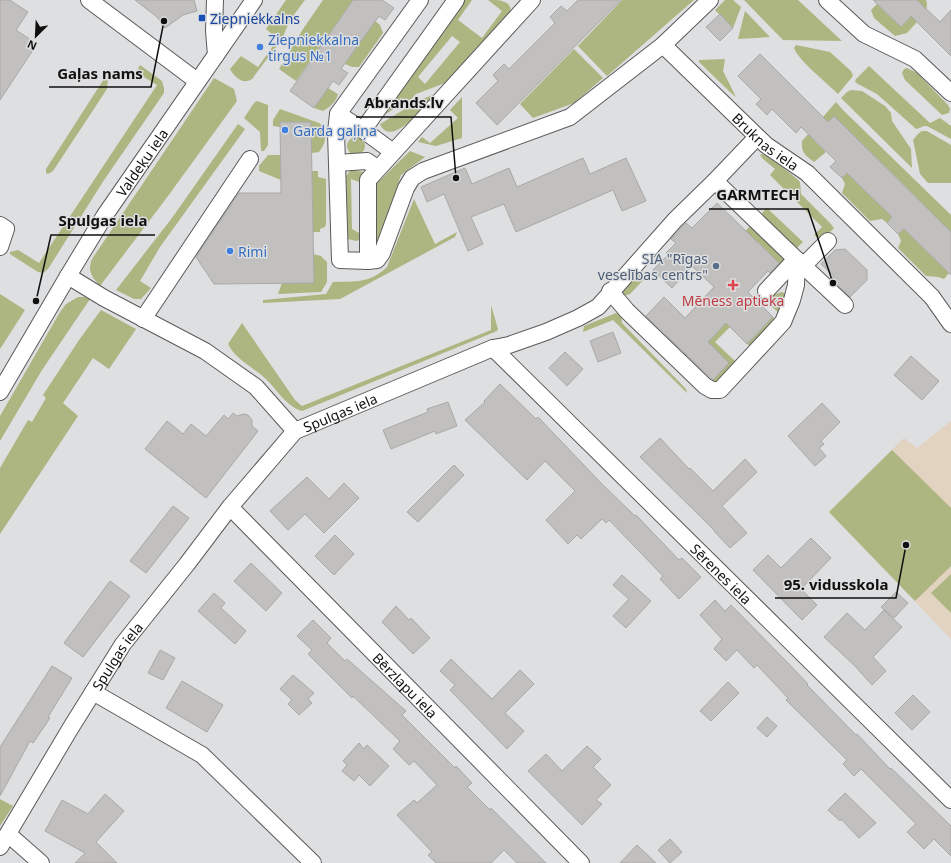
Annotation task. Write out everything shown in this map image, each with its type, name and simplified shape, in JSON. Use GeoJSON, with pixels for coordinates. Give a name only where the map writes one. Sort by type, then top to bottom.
{"type":"FeatureCollection","features":[{"type":"Feature","properties":{"kind":"street"},"geometry":{"type":"LineString","coordinates":[[215,0],[214,31],[216,54]]}},
{"type":"Feature","properties":{"kind":"street","name":"Valdeķu iela"},"geometry":{"type":"LineString","coordinates":[[0,392],[6,368],[68,276],[106,215],[254,0]]}},
{"type":"Feature","properties":{"kind":"street"},"geometry":{"type":"LineString","coordinates":[[420,0],[338,114],[336,132],[340,260],[377,260],[382,253],[406,188],[412,178],[423,171],[570,117],[663,45],[710,0]]}},
{"type":"Feature","properties":{"kind":"street"},"geometry":{"type":"LineString","coordinates":[[363,130],[456,0]]}},
{"type":"Feature","properties":{"kind":"street"},"geometry":{"type":"LineString","coordinates":[[828,0],[864,34],[915,59],[951,93]]}},
{"type":"Feature","properties":{"kind":"street"},"geometry":{"type":"LineString","coordinates":[[93,1],[197,81]]}},
{"type":"Feature","properties":{"kind":"street"},"geometry":{"type":"LineString","coordinates":[[368,261],[368,180],[377,168],[528,1]]}},
{"type":"Feature","properties":{"kind":"street","name":"Bruknas iela"},"geometry":{"type":"LineString","coordinates":[[663,45],[766,146],[807,173],[932,297],[951,324]]}},
{"type":"Feature","properties":{"kind":"street"},"geometry":{"type":"LineString","coordinates":[[338,114],[393,152]]}},
{"type":"Feature","properties":{"kind":"street","name":"Spulgas iela"},"geometry":{"type":"LineString","coordinates":[[4,840],[123,644],[192,558],[230,507],[295,431],[493,348],[509,345],[538,335],[578,318],[598,307],[610,291],[675,220],[757,137]]}},
{"type":"Feature","properties":{"kind":"street"},"geometry":{"type":"LineString","coordinates":[[144,318],[250,160]]}},
{"type":"Feature","properties":{"kind":"street"},"geometry":{"type":"LineString","coordinates":[[337,163],[367,160],[377,168]]}},
{"type":"Feature","properties":{"kind":"street"},"geometry":{"type":"LineString","coordinates":[[715,181],[845,305]]}},
{"type":"Feature","properties":{"kind":"street"},"geometry":{"type":"LineString","coordinates":[[0,247],[3,227]]}},
{"type":"Feature","properties":{"kind":"street"},"geometry":{"type":"LineString","coordinates":[[766,291],[799,261],[828,241]]}},
{"type":"Feature","properties":{"kind":"street"},"geometry":{"type":"LineString","coordinates":[[610,291],[627,311],[705,386],[712,390],[720,390],[783,322],[788,314],[794,293],[799,261]]}},
{"type":"Feature","properties":{"kind":"street"},"geometry":{"type":"LineString","coordinates":[[68,276],[205,352],[256,387],[295,431]]}},
{"type":"Feature","properties":{"kind":"street","name":"Sērenes iela"},"geometry":{"type":"LineString","coordinates":[[493,348],[951,800]]}},
{"type":"Feature","properties":{"kind":"street","name":"Bērzlapu iela"},"geometry":{"type":"LineString","coordinates":[[230,507],[581,863]]}},
{"type":"Feature","properties":{"kind":"street"},"geometry":{"type":"LineString","coordinates":[[93,692],[202,755],[313,863]]}},
{"type":"Feature","properties":{"kind":"street"},"geometry":{"type":"LineString","coordinates":[[4,840],[41,863]]}},
{"type":"Feature","properties":{"kind":"shaded area"},"geometry":{"type":"Polygon","coordinates":[[[951,421],[951,639],[829,512],[904,438],[917,448],[951,421]]]}},
{"type":"Feature","properties":{"kind":"green space"},"geometry":{"type":"Polygon","coordinates":[[[286,0],[305,0],[290,20],[282,39],[252,79],[249,81],[240,80],[230,69],[241,56],[258,67],[278,39],[266,29],[286,0]]]}},
{"type":"Feature","properties":{"kind":"green space"},"geometry":{"type":"Polygon","coordinates":[[[323,0],[353,0],[296,81],[279,69],[303,29],[323,0]]]}},
{"type":"Feature","properties":{"kind":"green space"},"geometry":{"type":"Polygon","coordinates":[[[465,0],[472,0],[458,20],[482,38],[502,11],[488,0],[497,0],[508,4],[511,11],[510,16],[470,59],[445,83],[416,94],[411,99],[382,116],[465,0]],[[452,36],[418,77],[425,84],[460,42],[452,36]]]}},
{"type":"Feature","properties":{"kind":"green space"},"geometry":{"type":"Polygon","coordinates":[[[622,0],[694,0],[607,76],[578,46],[622,0]]]}},
{"type":"Feature","properties":{"kind":"green space"},"geometry":{"type":"Polygon","coordinates":[[[725,0],[733,0],[741,7],[733,28],[715,10],[725,0]]]}},
{"type":"Feature","properties":{"kind":"green space"},"geometry":{"type":"Polygon","coordinates":[[[744,0],[798,0],[842,41],[783,40],[744,0]]]}},
{"type":"Feature","properties":{"kind":"green space"},"geometry":{"type":"Polygon","coordinates":[[[917,0],[926,0],[926,12],[907,33],[895,36],[874,18],[871,10],[877,4],[901,27],[922,5],[917,0]]]}},
{"type":"Feature","properties":{"kind":"green space"},"geometry":{"type":"Polygon","coordinates":[[[745,11],[770,37],[738,39],[745,11]]]}},
{"type":"Feature","properties":{"kind":"green space"},"geometry":{"type":"Polygon","coordinates":[[[375,21],[380,25],[383,33],[359,67],[352,67],[345,64],[375,21]]]}},
{"type":"Feature","properties":{"kind":"green space"},"geometry":{"type":"Polygon","coordinates":[[[796,45],[830,52],[851,71],[853,76],[838,94],[801,59],[794,48],[796,45]]]}},
{"type":"Feature","properties":{"kind":"green space"},"geometry":{"type":"Polygon","coordinates":[[[574,49],[603,78],[574,103],[533,118],[520,104],[574,49]]]}},
{"type":"Feature","properties":{"kind":"green space"},"geometry":{"type":"Polygon","coordinates":[[[725,59],[723,71],[736,97],[699,62],[699,60],[725,59]]]}},
{"type":"Feature","properties":{"kind":"green space"},"geometry":{"type":"Polygon","coordinates":[[[140,65],[162,81],[164,93],[104,180],[48,269],[43,273],[38,272],[10,254],[10,252],[18,250],[39,263],[157,85],[139,74],[137,71],[140,65]]]}},
{"type":"Feature","properties":{"kind":"green space"},"geometry":{"type":"Polygon","coordinates":[[[869,66],[930,123],[940,118],[951,126],[951,139],[927,126],[917,129],[915,128],[877,94],[855,82],[856,79],[869,66]]]}},
{"type":"Feature","properties":{"kind":"green space"},"geometry":{"type":"Polygon","coordinates":[[[907,68],[917,73],[948,105],[950,109],[949,113],[942,115],[905,80],[902,73],[904,69],[907,68]]]}},
{"type":"Feature","properties":{"kind":"green space"},"geometry":{"type":"Polygon","coordinates":[[[108,77],[107,89],[53,171],[48,174],[46,173],[46,169],[104,79],[108,77]]]}},
{"type":"Feature","properties":{"kind":"green space"},"geometry":{"type":"Polygon","coordinates":[[[214,78],[234,89],[237,101],[100,286],[91,274],[90,267],[92,259],[214,78]]]}},
{"type":"Feature","properties":{"kind":"green space"},"geometry":{"type":"Polygon","coordinates":[[[328,88],[338,94],[334,102],[323,111],[314,108],[328,88]]]}},
{"type":"Feature","properties":{"kind":"green space"},"geometry":{"type":"Polygon","coordinates":[[[851,90],[862,91],[885,106],[891,113],[892,121],[911,149],[912,168],[841,98],[851,90]]]}},
{"type":"Feature","properties":{"kind":"green space"},"geometry":{"type":"Polygon","coordinates":[[[438,93],[418,114],[401,128],[392,132],[385,131],[380,124],[420,100],[438,93]]]}},
{"type":"Feature","properties":{"kind":"green space"},"geometry":{"type":"Polygon","coordinates":[[[462,97],[462,138],[436,146],[418,142],[422,137],[430,143],[458,118],[450,110],[462,97]]]}},
{"type":"Feature","properties":{"kind":"green space"},"geometry":{"type":"Polygon","coordinates":[[[257,101],[268,105],[268,145],[264,151],[261,151],[260,132],[244,118],[257,101]]]}},
{"type":"Feature","properties":{"kind":"green space"},"geometry":{"type":"Polygon","coordinates":[[[836,102],[951,215],[951,232],[834,116],[812,138],[826,152],[814,162],[806,155],[802,148],[802,141],[836,102]]]}},
{"type":"Feature","properties":{"kind":"green space"},"geometry":{"type":"Polygon","coordinates":[[[280,109],[319,123],[324,127],[325,140],[319,152],[312,153],[280,122],[280,127],[273,126],[273,120],[280,109]]]}},
{"type":"Feature","properties":{"kind":"green space"},"geometry":{"type":"Polygon","coordinates":[[[238,124],[245,129],[160,247],[140,281],[151,288],[141,299],[134,299],[116,290],[172,218],[238,124]]]}},
{"type":"Feature","properties":{"kind":"green space"},"geometry":{"type":"Polygon","coordinates":[[[922,131],[927,131],[951,145],[951,183],[928,183],[920,174],[913,140],[922,131]]]}},
{"type":"Feature","properties":{"kind":"green space"},"geometry":{"type":"Polygon","coordinates":[[[356,137],[362,140],[365,146],[362,152],[356,155],[350,152],[347,146],[350,140],[356,137]]]}},
{"type":"Feature","properties":{"kind":"green space"},"geometry":{"type":"Polygon","coordinates":[[[410,151],[425,157],[401,175],[379,241],[374,242],[371,189],[410,151]]]}},
{"type":"Feature","properties":{"kind":"green space"},"geometry":{"type":"Polygon","coordinates":[[[762,154],[781,166],[800,182],[801,194],[834,228],[821,241],[814,235],[822,227],[770,175],[775,169],[763,159],[760,155],[762,154]]]}},
{"type":"Feature","properties":{"kind":"green space"},"geometry":{"type":"Polygon","coordinates":[[[268,155],[280,155],[281,180],[259,171],[259,166],[268,155]]]}},
{"type":"Feature","properties":{"kind":"green space"},"geometry":{"type":"Polygon","coordinates":[[[351,170],[363,172],[364,179],[362,183],[351,179],[352,229],[361,234],[362,239],[356,241],[348,239],[346,176],[351,170]]]}},
{"type":"Feature","properties":{"kind":"green space"},"geometry":{"type":"Polygon","coordinates":[[[312,171],[318,171],[318,177],[326,179],[326,224],[325,227],[320,229],[320,232],[313,232],[312,171]]]}},
{"type":"Feature","properties":{"kind":"green space"},"geometry":{"type":"Polygon","coordinates":[[[847,173],[892,217],[887,223],[882,219],[870,221],[842,193],[845,184],[842,178],[847,173]]]}},
{"type":"Feature","properties":{"kind":"green space"},"geometry":{"type":"Polygon","coordinates":[[[414,199],[435,244],[457,232],[455,237],[340,299],[263,303],[263,300],[326,294],[333,282],[368,279],[380,272],[387,267],[414,199]]]}},
{"type":"Feature","properties":{"kind":"green space"},"geometry":{"type":"Polygon","coordinates":[[[767,208],[803,242],[793,252],[757,218],[767,208]]]}},
{"type":"Feature","properties":{"kind":"green space"},"geometry":{"type":"Polygon","coordinates":[[[751,225],[786,259],[781,265],[758,242],[744,256],[732,245],[751,225]]]}},
{"type":"Feature","properties":{"kind":"green space"},"geometry":{"type":"Polygon","coordinates":[[[904,229],[949,273],[944,279],[926,276],[898,248],[901,241],[898,234],[904,229]]]}},
{"type":"Feature","properties":{"kind":"green space"},"geometry":{"type":"Polygon","coordinates":[[[313,254],[321,256],[327,262],[327,282],[321,292],[278,294],[282,283],[314,283],[313,254]]]}},
{"type":"Feature","properties":{"kind":"green space"},"geometry":{"type":"Polygon","coordinates":[[[641,270],[647,276],[630,294],[624,296],[620,293],[641,270]]]}},
{"type":"Feature","properties":{"kind":"green space"},"geometry":{"type":"Polygon","coordinates":[[[781,292],[785,293],[787,297],[781,315],[770,305],[769,302],[774,295],[781,292]]]}},
{"type":"Feature","properties":{"kind":"green space"},"geometry":{"type":"Polygon","coordinates":[[[0,294],[25,310],[0,349],[0,294]]]}},
{"type":"Feature","properties":{"kind":"green space"},"geometry":{"type":"Polygon","coordinates":[[[78,297],[90,299],[42,370],[0,441],[0,416],[60,312],[66,304],[78,297]]]}},
{"type":"Feature","properties":{"kind":"green space"},"geometry":{"type":"Polygon","coordinates":[[[491,305],[498,329],[497,331],[302,411],[291,406],[282,398],[266,379],[235,355],[228,344],[242,323],[295,400],[302,406],[491,330],[491,305]]]}},
{"type":"Feature","properties":{"kind":"green space"},"geometry":{"type":"Polygon","coordinates":[[[101,310],[136,329],[109,369],[93,358],[63,403],[78,416],[0,534],[0,468],[28,420],[32,422],[46,398],[43,395],[79,340],[101,310]]]}},
{"type":"Feature","properties":{"kind":"green space"},"geometry":{"type":"Polygon","coordinates":[[[616,313],[621,315],[622,323],[686,389],[687,393],[613,320],[583,332],[584,326],[616,313]]]}},
{"type":"Feature","properties":{"kind":"green space"},"geometry":{"type":"Polygon","coordinates":[[[773,317],[779,323],[751,347],[747,344],[773,317]]]}},
{"type":"Feature","properties":{"kind":"green space"},"geometry":{"type":"Polygon","coordinates":[[[729,320],[743,336],[741,338],[730,327],[715,342],[736,362],[719,387],[680,358],[685,352],[688,355],[686,357],[712,381],[729,363],[708,342],[729,320]]]}},
{"type":"Feature","properties":{"kind":"green space"},"geometry":{"type":"Polygon","coordinates":[[[892,450],[951,508],[951,566],[915,601],[829,512],[892,450]]]}},
{"type":"Feature","properties":{"kind":"green space"},"geometry":{"type":"Polygon","coordinates":[[[951,574],[951,613],[931,593],[951,574]]]}},
{"type":"Feature","properties":{"kind":"green space"},"geometry":{"type":"Polygon","coordinates":[[[0,799],[13,806],[0,826],[0,799]]]}},
{"type":"Feature","properties":{"kind":"building"},"geometry":{"type":"Polygon","coordinates":[[[0,0],[10,0],[28,12],[16,30],[37,44],[0,100],[0,0]]]}},
{"type":"Feature","properties":{"kind":"building"},"geometry":{"type":"Polygon","coordinates":[[[135,0],[194,0],[197,11],[183,15],[165,28],[157,17],[135,0]]]}},
{"type":"Feature","properties":{"kind":"building"},"geometry":{"type":"Polygon","coordinates":[[[353,0],[382,0],[394,8],[385,20],[379,16],[341,69],[348,73],[339,85],[333,81],[314,108],[290,91],[353,0]]]}},
{"type":"Feature","properties":{"kind":"building"},"geometry":{"type":"Polygon","coordinates":[[[578,0],[621,0],[497,125],[476,103],[498,81],[493,75],[504,64],[509,69],[555,23],[550,17],[561,6],[567,11],[578,0]]]}},
{"type":"Feature","properties":{"kind":"building"},"geometry":{"type":"Polygon","coordinates":[[[873,0],[917,0],[940,22],[951,10],[951,56],[911,16],[901,27],[873,0]]]}},
{"type":"Feature","properties":{"kind":"building"},"geometry":{"type":"Polygon","coordinates":[[[720,14],[733,28],[720,41],[706,27],[720,14]]]}},
{"type":"Feature","properties":{"kind":"building"},"geometry":{"type":"Polygon","coordinates":[[[760,54],[828,122],[834,116],[951,232],[951,275],[904,229],[898,234],[887,223],[892,217],[847,173],[842,178],[830,167],[836,161],[801,127],[796,133],[772,109],[767,115],[756,104],[761,99],[738,76],[760,54]]]}},
{"type":"Feature","properties":{"kind":"building"},"geometry":{"type":"Polygon","coordinates":[[[280,122],[311,122],[314,283],[214,284],[196,257],[239,193],[281,193],[280,122]]]}},
{"type":"Feature","properties":{"kind":"building"},"geometry":{"type":"Polygon","coordinates":[[[583,158],[590,174],[626,158],[646,201],[622,211],[613,190],[516,232],[504,204],[471,217],[483,244],[468,251],[444,194],[427,202],[421,187],[465,168],[472,184],[509,168],[517,187],[583,158]]]}},
{"type":"Feature","properties":{"kind":"building"},"geometry":{"type":"Polygon","coordinates":[[[717,203],[779,263],[770,273],[768,271],[748,292],[773,317],[747,344],[726,323],[708,342],[729,363],[713,380],[646,316],[664,297],[685,318],[714,287],[692,266],[672,288],[653,270],[668,255],[666,253],[676,243],[671,239],[686,223],[692,228],[717,203]]]}},
{"type":"Feature","properties":{"kind":"building"},"geometry":{"type":"Polygon","coordinates":[[[845,249],[867,270],[867,280],[850,297],[831,279],[834,276],[821,264],[835,250],[845,249]]]}},
{"type":"Feature","properties":{"kind":"building"},"geometry":{"type":"Polygon","coordinates":[[[613,332],[621,353],[598,362],[590,341],[613,332]]]}},
{"type":"Feature","properties":{"kind":"building"},"geometry":{"type":"Polygon","coordinates":[[[565,352],[583,369],[567,386],[549,368],[565,352]]]}},
{"type":"Feature","properties":{"kind":"building"},"geometry":{"type":"Polygon","coordinates":[[[911,356],[939,381],[922,400],[894,375],[911,356]]]}},
{"type":"Feature","properties":{"kind":"building"},"geometry":{"type":"Polygon","coordinates":[[[500,384],[536,419],[538,417],[601,483],[635,516],[636,515],[679,560],[682,558],[701,577],[679,599],[660,579],[663,576],[609,520],[606,523],[602,519],[581,539],[577,535],[568,544],[546,520],[575,491],[545,461],[527,480],[465,420],[485,402],[484,401],[500,384]]]}},
{"type":"Feature","properties":{"kind":"building"},"geometry":{"type":"Polygon","coordinates":[[[448,402],[457,426],[436,434],[435,431],[391,449],[383,430],[428,412],[427,409],[448,402]]]}},
{"type":"Feature","properties":{"kind":"building"},"geometry":{"type":"Polygon","coordinates":[[[822,403],[840,422],[821,441],[824,444],[819,448],[826,456],[815,466],[788,436],[822,403]]]}},
{"type":"Feature","properties":{"kind":"building"},"geometry":{"type":"Polygon","coordinates":[[[233,413],[237,416],[244,414],[248,415],[252,420],[252,426],[258,431],[206,498],[145,449],[167,421],[183,434],[191,424],[206,436],[224,415],[228,419],[233,413]]]}},
{"type":"Feature","properties":{"kind":"building"},"geometry":{"type":"Polygon","coordinates":[[[660,438],[689,469],[690,468],[713,491],[745,459],[757,472],[722,506],[747,533],[730,548],[714,530],[640,457],[660,438]]]}},
{"type":"Feature","properties":{"kind":"building"},"geometry":{"type":"Polygon","coordinates":[[[454,465],[464,475],[418,522],[407,512],[454,465]]]}},
{"type":"Feature","properties":{"kind":"building"},"geometry":{"type":"Polygon","coordinates":[[[307,477],[329,499],[344,483],[359,498],[324,533],[305,514],[288,530],[270,511],[307,477]]]}},
{"type":"Feature","properties":{"kind":"building"},"geometry":{"type":"Polygon","coordinates":[[[173,506],[189,518],[146,573],[130,561],[173,506]]]}},
{"type":"Feature","properties":{"kind":"building"},"geometry":{"type":"Polygon","coordinates":[[[335,535],[354,554],[334,575],[315,556],[335,535]]]}},
{"type":"Feature","properties":{"kind":"building"},"geometry":{"type":"Polygon","coordinates":[[[811,538],[831,558],[801,589],[817,605],[802,620],[753,570],[768,555],[781,568],[811,538]]]}},
{"type":"Feature","properties":{"kind":"building"},"geometry":{"type":"Polygon","coordinates":[[[251,563],[282,593],[266,611],[234,581],[251,563]]]}},
{"type":"Feature","properties":{"kind":"building"},"geometry":{"type":"Polygon","coordinates":[[[622,575],[651,601],[626,628],[613,616],[629,599],[613,585],[622,575]]]}},
{"type":"Feature","properties":{"kind":"building"},"geometry":{"type":"Polygon","coordinates":[[[110,581],[130,596],[83,657],[64,643],[110,581]]]}},
{"type":"Feature","properties":{"kind":"building"},"geometry":{"type":"Polygon","coordinates":[[[896,592],[908,603],[894,618],[881,607],[896,592]]]}},
{"type":"Feature","properties":{"kind":"building"},"geometry":{"type":"Polygon","coordinates":[[[214,593],[225,603],[221,608],[246,631],[235,644],[198,611],[214,593]]]}},
{"type":"Feature","properties":{"kind":"building"},"geometry":{"type":"Polygon","coordinates":[[[715,600],[725,611],[731,605],[856,735],[857,734],[890,769],[891,768],[951,826],[951,856],[934,839],[924,849],[907,832],[916,824],[861,769],[854,776],[843,764],[847,760],[786,700],[788,698],[757,665],[754,668],[737,650],[726,661],[714,649],[722,639],[700,615],[715,600]]]}},
{"type":"Feature","properties":{"kind":"building"},"geometry":{"type":"Polygon","coordinates":[[[396,606],[409,620],[411,618],[430,638],[413,654],[382,622],[396,606]]]}},
{"type":"Feature","properties":{"kind":"building"},"geometry":{"type":"Polygon","coordinates":[[[884,610],[902,627],[873,657],[886,671],[872,685],[855,666],[824,637],[847,613],[865,630],[884,610]]]}},
{"type":"Feature","properties":{"kind":"building"},"geometry":{"type":"Polygon","coordinates":[[[313,620],[331,638],[327,643],[345,661],[347,659],[406,711],[402,715],[472,783],[467,787],[490,810],[491,808],[546,863],[517,863],[504,850],[491,863],[436,863],[428,855],[432,852],[397,815],[414,800],[417,803],[437,785],[414,761],[409,765],[393,749],[400,741],[353,696],[352,698],[308,654],[312,650],[297,636],[313,620]]]}},
{"type":"Feature","properties":{"kind":"building"},"geometry":{"type":"Polygon","coordinates":[[[160,650],[175,658],[163,680],[148,673],[160,650]]]}},
{"type":"Feature","properties":{"kind":"building"},"geometry":{"type":"Polygon","coordinates":[[[451,659],[492,699],[520,670],[534,684],[505,713],[524,731],[507,749],[450,690],[455,685],[440,671],[451,659]]]}},
{"type":"Feature","properties":{"kind":"building"},"geometry":{"type":"Polygon","coordinates":[[[52,666],[72,678],[48,717],[50,718],[33,743],[30,741],[0,796],[0,747],[52,666]]]}},
{"type":"Feature","properties":{"kind":"building"},"geometry":{"type":"Polygon","coordinates":[[[293,675],[314,693],[308,699],[312,703],[299,715],[288,704],[292,700],[280,689],[293,675]]]}},
{"type":"Feature","properties":{"kind":"building"},"geometry":{"type":"Polygon","coordinates":[[[182,681],[223,705],[207,732],[166,708],[182,681]]]}},
{"type":"Feature","properties":{"kind":"building"},"geometry":{"type":"Polygon","coordinates":[[[728,682],[739,693],[711,721],[700,711],[728,682]]]}},
{"type":"Feature","properties":{"kind":"building"},"geometry":{"type":"Polygon","coordinates":[[[913,695],[930,712],[912,730],[895,713],[913,695]]]}},
{"type":"Feature","properties":{"kind":"building"},"geometry":{"type":"Polygon","coordinates":[[[767,717],[777,726],[767,737],[757,728],[767,717]]]}},
{"type":"Feature","properties":{"kind":"building"},"geometry":{"type":"Polygon","coordinates":[[[359,743],[364,749],[367,745],[389,766],[370,786],[359,775],[354,781],[342,771],[347,765],[343,761],[359,743]]]}},
{"type":"Feature","properties":{"kind":"building"},"geometry":{"type":"Polygon","coordinates":[[[587,746],[601,759],[593,767],[611,785],[596,800],[602,804],[582,825],[528,771],[546,754],[562,771],[587,746]]]}},
{"type":"Feature","properties":{"kind":"building"},"geometry":{"type":"Polygon","coordinates":[[[845,793],[876,823],[859,838],[841,819],[840,821],[828,810],[845,793]]]}},
{"type":"Feature","properties":{"kind":"building"},"geometry":{"type":"Polygon","coordinates":[[[105,794],[124,811],[96,842],[117,863],[75,863],[85,853],[45,831],[62,800],[88,814],[105,794]]]}},
{"type":"Feature","properties":{"kind":"building"},"geometry":{"type":"Polygon","coordinates":[[[670,839],[682,852],[670,863],[658,850],[670,839]]]}},
{"type":"Feature","properties":{"kind":"building"},"geometry":{"type":"Polygon","coordinates":[[[637,845],[656,863],[620,863],[637,845]]]}},
{"type":"Feature","properties":{"kind":"place","name":"Ziepniekkalns"},"geometry":{"type":"Point","coordinates":[202,18]}},
{"type":"Feature","properties":{"kind":"place","name":"Gaļas nams"},"geometry":{"type":"Point","coordinates":[164,21]}},
{"type":"Feature","properties":{"kind":"place","name":"Ziepniekkalna tirgus №1"},"geometry":{"type":"Point","coordinates":[260,47]}},
{"type":"Feature","properties":{"kind":"place","name":"Garda gaļiņa"},"geometry":{"type":"Point","coordinates":[285,130]}},
{"type":"Feature","properties":{"kind":"place","name":"Abrands.lv"},"geometry":{"type":"Point","coordinates":[456,178]}},
{"type":"Feature","properties":{"kind":"place","name":"Rimi"},"geometry":{"type":"Point","coordinates":[230,251]}},
{"type":"Feature","properties":{"kind":"place","name":"SIA \"Rīgas veselības centrs\""},"geometry":{"type":"Point","coordinates":[716,266]}},
{"type":"Feature","properties":{"kind":"place","name":"GARMTECH"},"geometry":{"type":"Point","coordinates":[833,283]}},
{"type":"Feature","properties":{"kind":"place","name":"Mēness aptieka"},"geometry":{"type":"Point","coordinates":[733,285]}},
{"type":"Feature","properties":{"kind":"place","name":"Spulgas iela"},"geometry":{"type":"Point","coordinates":[36,301]}},
{"type":"Feature","properties":{"kind":"place","name":"95. vidusskola"},"geometry":{"type":"Point","coordinates":[906,545]}}]}
